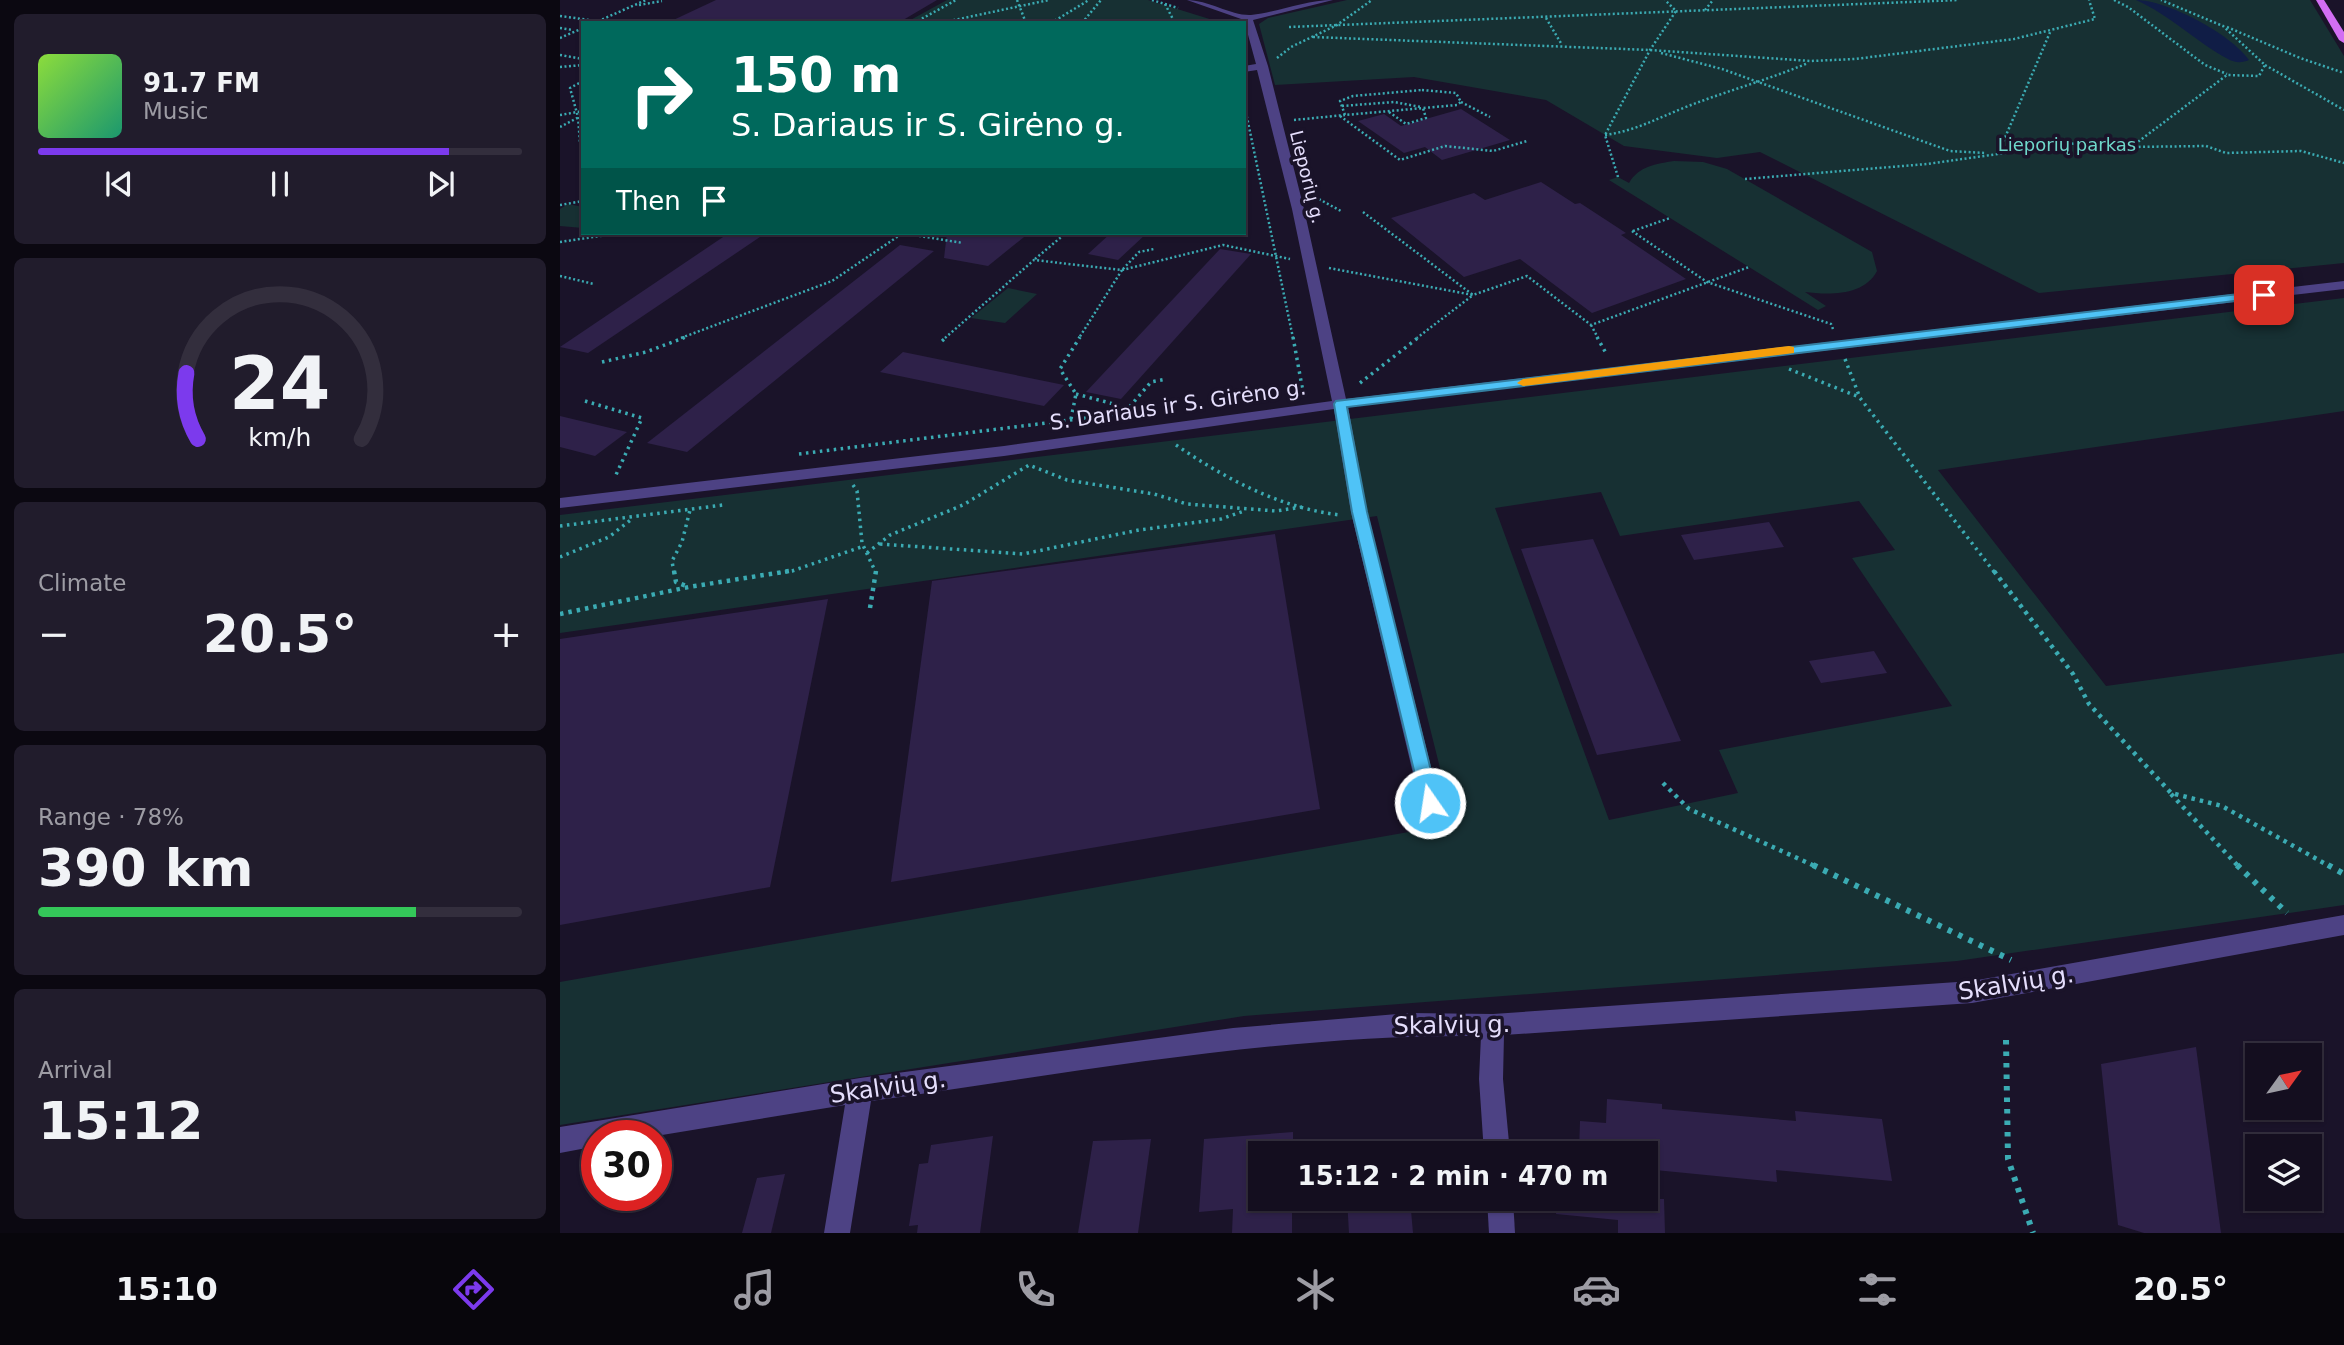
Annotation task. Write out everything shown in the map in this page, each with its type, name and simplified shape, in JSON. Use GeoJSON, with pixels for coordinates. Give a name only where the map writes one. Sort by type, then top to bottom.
{"type":"FeatureCollection","features":[{"type":"Feature","properties":{"kind":"main road"},"geometry":{"type":"LineString","coordinates":[[2320,0],[2344,40]]}},
{"type":"Feature","properties":{"kind":"street"},"geometry":{"type":"LineString","coordinates":[[1191,0],[1250,22],[1329,0]]}},
{"type":"Feature","properties":{"kind":"street","name":"Lieporių g."},"geometry":{"type":"LineString","coordinates":[[1250,22],[1298,209],[1340,404],[1359,512],[1430,803]]}},
{"type":"Feature","properties":{"kind":"street"},"geometry":{"type":"LineString","coordinates":[[1246,69],[1263,66]]}},
{"type":"Feature","properties":{"kind":"street","name":"S. Dariaus ir S. Girėno g."},"geometry":{"type":"LineString","coordinates":[[560,503],[845,471],[1340,404],[2344,285]]}},
{"type":"Feature","properties":{"kind":"street","name":"Skalvių g."},"geometry":{"type":"LineString","coordinates":[[560,1140],[860,1090],[1233,1039],[1409,1024],[1493,1025],[1972,992],[2344,925]]}},
{"type":"Feature","properties":{"kind":"street"},"geometry":{"type":"LineString","coordinates":[[1493,1025],[1491,1079],[1496,1141]]}},
{"type":"Feature","properties":{"kind":"street"},"geometry":{"type":"LineString","coordinates":[[837,1233],[860,1090]]}},
{"type":"Feature","properties":{"kind":"street"},"geometry":{"type":"LineString","coordinates":[[1501,1211],[1502,1233]]}},
{"type":"Feature","properties":{"kind":"path"},"geometry":{"type":"LineString","coordinates":[[598,21],[646,0]]}},
{"type":"Feature","properties":{"kind":"path"},"geometry":{"type":"LineString","coordinates":[[653,0],[663,1]]}},
{"type":"Feature","properties":{"kind":"path"},"geometry":{"type":"LineString","coordinates":[[918,21],[956,0]]}},
{"type":"Feature","properties":{"kind":"path"},"geometry":{"type":"LineString","coordinates":[[1017,0],[1025,21]]}},
{"type":"Feature","properties":{"kind":"path"},"geometry":{"type":"LineString","coordinates":[[949,21],[1049,0]]}},
{"type":"Feature","properties":{"kind":"path"},"geometry":{"type":"LineString","coordinates":[[1054,21],[1090,0]]}},
{"type":"Feature","properties":{"kind":"path"},"geometry":{"type":"LineString","coordinates":[[1084,21],[1101,0]]}},
{"type":"Feature","properties":{"kind":"path"},"geometry":{"type":"LineString","coordinates":[[1263,66],[1291,47],[1337,26],[1372,0]]}},
{"type":"Feature","properties":{"kind":"path"},"geometry":{"type":"LineString","coordinates":[[1665,0],[1676,11]]}},
{"type":"Feature","properties":{"kind":"path"},"geometry":{"type":"LineString","coordinates":[[1704,11],[1713,0]]}},
{"type":"Feature","properties":{"kind":"path"},"geometry":{"type":"LineString","coordinates":[[1250,22],[1337,26],[1959,0]]}},
{"type":"Feature","properties":{"kind":"path"},"geometry":{"type":"LineString","coordinates":[[1314,37],[1650,50],[1811,61],[1855,59],[2014,39],[2095,19],[2089,0]]}},
{"type":"Feature","properties":{"kind":"path"},"geometry":{"type":"LineString","coordinates":[[2115,0],[2206,65],[2227,75],[2259,76],[2265,65]]}},
{"type":"Feature","properties":{"kind":"path"},"geometry":{"type":"LineString","coordinates":[[2161,0],[2273,45],[2308,64],[2344,74]]}},
{"type":"Feature","properties":{"kind":"path"},"geometry":{"type":"LineString","coordinates":[[631,7],[663,1]]}},
{"type":"Feature","properties":{"kind":"path"},"geometry":{"type":"LineString","coordinates":[[1164,4],[1174,21]]}},
{"type":"Feature","properties":{"kind":"path"},"geometry":{"type":"LineString","coordinates":[[1618,177],[1605,135],[1650,50],[1676,11]]}},
{"type":"Feature","properties":{"kind":"path"},"geometry":{"type":"LineString","coordinates":[[560,16],[590,21]]}},
{"type":"Feature","properties":{"kind":"path"},"geometry":{"type":"LineString","coordinates":[[1546,18],[1563,46]]}},
{"type":"Feature","properties":{"kind":"path"},"geometry":{"type":"LineString","coordinates":[[2223,26],[2265,65],[2344,110]]}},
{"type":"Feature","properties":{"kind":"path"},"geometry":{"type":"LineString","coordinates":[[560,28],[576,30]]}},
{"type":"Feature","properties":{"kind":"path"},"geometry":{"type":"LineString","coordinates":[[560,38],[581,29]]}},
{"type":"Feature","properties":{"kind":"path"},"geometry":{"type":"LineString","coordinates":[[1998,154],[2052,29]]}},
{"type":"Feature","properties":{"kind":"path"},"geometry":{"type":"LineString","coordinates":[[1650,50],[1722,69],[1950,151],[1998,154]]}},
{"type":"Feature","properties":{"kind":"path"},"geometry":{"type":"LineString","coordinates":[[560,55],[581,59]]}},
{"type":"Feature","properties":{"kind":"path"},"geometry":{"type":"LineString","coordinates":[[1605,135],[1626,132],[1693,104],[1760,83],[1811,61]]}},
{"type":"Feature","properties":{"kind":"path"},"geometry":{"type":"LineString","coordinates":[[560,67],[581,65]]}},
{"type":"Feature","properties":{"kind":"path"},"geometry":{"type":"LineString","coordinates":[[2130,147],[2227,75]]}},
{"type":"Feature","properties":{"kind":"path"},"geometry":{"type":"LineString","coordinates":[[576,112],[570,88],[581,82]]}},
{"type":"Feature","properties":{"kind":"path"},"geometry":{"type":"LineString","coordinates":[[1345,115],[1340,101],[1344,98],[1438,89],[1456,93],[1461,102],[1490,117]]}},
{"type":"Feature","properties":{"kind":"path"},"geometry":{"type":"LineString","coordinates":[[1376,94],[1380,103]]}},
{"type":"Feature","properties":{"kind":"path"},"geometry":{"type":"LineString","coordinates":[[1342,106],[1394,102],[1429,108]]}},
{"type":"Feature","properties":{"kind":"path"},"geometry":{"type":"LineString","coordinates":[[1293,120],[1457,105],[1461,102]]}},
{"type":"Feature","properties":{"kind":"path"},"geometry":{"type":"LineString","coordinates":[[1388,112],[1406,124],[1426,118],[1423,108]]}},
{"type":"Feature","properties":{"kind":"path"},"geometry":{"type":"LineString","coordinates":[[560,115],[576,112],[581,115]]}},
{"type":"Feature","properties":{"kind":"path"},"geometry":{"type":"LineString","coordinates":[[1246,114],[1305,392],[1292,393]]}},
{"type":"Feature","properties":{"kind":"path"},"geometry":{"type":"LineString","coordinates":[[560,127],[581,115]]}},
{"type":"Feature","properties":{"kind":"path"},"geometry":{"type":"LineString","coordinates":[[581,115],[581,143]]}},
{"type":"Feature","properties":{"kind":"path"},"geometry":{"type":"LineString","coordinates":[[1339,116],[1400,160],[1445,146],[1493,151],[1527,141]]}},
{"type":"Feature","properties":{"kind":"path"},"geometry":{"type":"LineString","coordinates":[[1745,179],[1927,164],[2084,142],[2130,147],[2206,146],[2226,153],[2301,151],[2344,163]]}},
{"type":"Feature","properties":{"kind":"path"},"geometry":{"type":"LineString","coordinates":[[1246,152],[1253,154]]}},
{"type":"Feature","properties":{"kind":"path"},"geometry":{"type":"LineString","coordinates":[[560,205],[581,201]]}},
{"type":"Feature","properties":{"kind":"path"},"geometry":{"type":"LineString","coordinates":[[1363,212],[1473,295]]}},
{"type":"Feature","properties":{"kind":"path"},"geometry":{"type":"LineString","coordinates":[[1670,218],[1632,231],[1707,282],[1831,324],[1860,398],[2073,674],[2089,704],[2242,870],[2307,931]]}},
{"type":"Feature","properties":{"kind":"path"},"geometry":{"type":"LineString","coordinates":[[560,242],[607,235]]}},
{"type":"Feature","properties":{"kind":"path"},"geometry":{"type":"LineString","coordinates":[[602,362],[646,352],[832,281],[899,235]]}},
{"type":"Feature","properties":{"kind":"path"},"geometry":{"type":"LineString","coordinates":[[914,235],[963,243]]}},
{"type":"Feature","properties":{"kind":"path"},"geometry":{"type":"LineString","coordinates":[[942,341],[1064,235]]}},
{"type":"Feature","properties":{"kind":"path"},"geometry":{"type":"LineString","coordinates":[[1034,260],[1122,270],[1223,245],[1473,295]]}},
{"type":"Feature","properties":{"kind":"path"},"geometry":{"type":"LineString","coordinates":[[1129,408],[1076,394],[1060,369],[1122,270],[1139,252],[1154,249]]}},
{"type":"Feature","properties":{"kind":"path"},"geometry":{"type":"LineString","coordinates":[[1591,325],[1749,267]]}},
{"type":"Feature","properties":{"kind":"path"},"geometry":{"type":"LineString","coordinates":[[560,276],[593,284]]}},
{"type":"Feature","properties":{"kind":"path"},"geometry":{"type":"LineString","coordinates":[[1340,404],[1360,383],[1473,295],[1527,276],[1591,325],[1608,356]]}},
{"type":"Feature","properties":{"kind":"path"},"geometry":{"type":"LineString","coordinates":[[1754,354],[1860,398]]}},
{"type":"Feature","properties":{"kind":"path"},"geometry":{"type":"LineString","coordinates":[[1124,413],[1151,383],[1166,379]]}},
{"type":"Feature","properties":{"kind":"path"},"geometry":{"type":"LineString","coordinates":[[1071,419],[1076,394]]}},
{"type":"Feature","properties":{"kind":"path"},"geometry":{"type":"LineString","coordinates":[[584,401],[642,418],[615,477],[629,475]]}},
{"type":"Feature","properties":{"kind":"path"},"geometry":{"type":"LineString","coordinates":[[788,456],[1150,410]]}},
{"type":"Feature","properties":{"kind":"path"},"geometry":{"type":"LineString","coordinates":[[1161,429],[1178,446],[1222,473],[1278,500],[1327,514],[1359,512]]}},
{"type":"Feature","properties":{"kind":"path"},"geometry":{"type":"LineString","coordinates":[[867,553],[890,535],[989,492],[1029,465],[1067,480],[1154,494],[1187,504],[1276,511],[1302,507]]}},
{"type":"Feature","properties":{"kind":"path"},"geometry":{"type":"LineString","coordinates":[[845,471],[857,491],[864,546],[876,570],[870,608]]}},
{"type":"Feature","properties":{"kind":"path"},"geometry":{"type":"LineString","coordinates":[[560,557],[609,537],[665,490]]}},
{"type":"Feature","properties":{"kind":"path"},"geometry":{"type":"LineString","coordinates":[[878,544],[1023,554],[1139,530],[1221,519],[1248,509]]}},
{"type":"Feature","properties":{"kind":"path"},"geometry":{"type":"LineString","coordinates":[[689,587],[676,582],[672,561],[682,542],[690,510]]}},
{"type":"Feature","properties":{"kind":"path"},"geometry":{"type":"LineString","coordinates":[[560,614],[689,587],[792,571],[864,546]]}},
{"type":"Feature","properties":{"kind":"path"},"geometry":{"type":"LineString","coordinates":[[1663,783],[1689,809],[1842,878],[2012,961]]}},
{"type":"Feature","properties":{"kind":"path"},"geometry":{"type":"LineString","coordinates":[[2171,793],[2222,807],[2344,874]]}},
{"type":"Feature","properties":{"kind":"path"},"geometry":{"type":"LineString","coordinates":[[2006,1040],[2008,1159],[2033,1233]]}},
{"type":"Feature","properties":{"kind":"green space"},"geometry":{"type":"Polygon","coordinates":[[[947,0],[1148,0],[1216,21],[909,21],[947,0]]]}},
{"type":"Feature","properties":{"kind":"green space","name":"Lieporių parkas"},"geometry":{"type":"Polygon","coordinates":[[[1347,0],[2310,0],[2344,56],[2344,263],[2039,293],[1760,152],[1717,158],[1624,146],[1546,100],[1414,77],[1275,85],[1259,24],[1268,18],[1347,0]]]}},
{"type":"Feature","properties":{"kind":"green space"},"geometry":{"type":"Polygon","coordinates":[[[1674,161],[1703,162],[1727,169],[1872,252],[1877,271],[1864,285],[1845,292],[1805,292],[1826,306],[1818,310],[1609,180],[1618,177],[1629,183],[1643,169],[1674,161]]]}},
{"type":"Feature","properties":{"kind":"green space"},"geometry":{"type":"Polygon","coordinates":[[[568,204],[581,207],[581,228],[560,226],[560,209],[568,204]]]}},
{"type":"Feature","properties":{"kind":"green space"},"geometry":{"type":"Polygon","coordinates":[[[1008,288],[1037,294],[1005,323],[971,318],[1008,288]]]}},
{"type":"Feature","properties":{"kind":"green space"},"geometry":{"type":"Polygon","coordinates":[[[2344,298],[2344,411],[1938,470],[2106,686],[2344,653],[2344,905],[1957,961],[1244,1016],[560,1125],[560,982],[1454,824],[1377,516],[560,633],[560,515],[2344,298]],[[1601,492],[1495,508],[1609,820],[1738,793],[1719,750],[1952,706],[1852,558],[1895,550],[1859,501],[1620,536],[1601,492]]]}},
{"type":"Feature","properties":{"kind":"water"},"geometry":{"type":"Polygon","coordinates":[[[2136,0],[2164,6],[2197,20],[2228,40],[2249,60],[2238,62],[2228,59],[2136,0]]]}},
{"type":"Feature","properties":{"kind":"building"},"geometry":{"type":"Polygon","coordinates":[[[716,0],[937,0],[901,21],[671,21],[716,0]]]}},
{"type":"Feature","properties":{"kind":"building"},"geometry":{"type":"Polygon","coordinates":[[[1461,109],[1510,140],[1442,160],[1425,147],[1404,153],[1358,121],[1384,114],[1401,126],[1461,109]]]}},
{"type":"Feature","properties":{"kind":"building"},"geometry":{"type":"Polygon","coordinates":[[[1541,182],[1626,233],[1621,235],[1686,279],[1592,313],[1520,259],[1464,277],[1391,218],[1474,193],[1485,200],[1541,182]]]}},
{"type":"Feature","properties":{"kind":"building"},"geometry":{"type":"Polygon","coordinates":[[[726,235],[763,235],[588,353],[560,347],[726,235]]]}},
{"type":"Feature","properties":{"kind":"building"},"geometry":{"type":"Polygon","coordinates":[[[947,235],[1027,235],[988,266],[944,258],[947,235]]]}},
{"type":"Feature","properties":{"kind":"building"},"geometry":{"type":"Polygon","coordinates":[[[1109,235],[1145,235],[1118,260],[1088,254],[1109,235]]]}},
{"type":"Feature","properties":{"kind":"building"},"geometry":{"type":"Polygon","coordinates":[[[900,245],[934,251],[687,452],[647,443],[900,245]]]}},
{"type":"Feature","properties":{"kind":"building"},"geometry":{"type":"Polygon","coordinates":[[[1220,249],[1251,254],[1121,399],[1086,392],[1220,249]]]}},
{"type":"Feature","properties":{"kind":"building"},"geometry":{"type":"Polygon","coordinates":[[[903,352],[1064,385],[1044,406],[880,372],[903,352]]]}},
{"type":"Feature","properties":{"kind":"building"},"geometry":{"type":"Polygon","coordinates":[[[560,416],[627,432],[595,456],[560,447],[560,416]]]}},
{"type":"Feature","properties":{"kind":"building"},"geometry":{"type":"Polygon","coordinates":[[[1769,522],[1784,547],[1694,560],[1681,535],[1769,522]]]}},
{"type":"Feature","properties":{"kind":"building"},"geometry":{"type":"Polygon","coordinates":[[[1275,534],[1320,809],[891,882],[932,581],[1275,534]]]}},
{"type":"Feature","properties":{"kind":"building"},"geometry":{"type":"Polygon","coordinates":[[[1593,539],[1681,741],[1597,755],[1521,549],[1593,539]]]}},
{"type":"Feature","properties":{"kind":"building"},"geometry":{"type":"Polygon","coordinates":[[[828,599],[770,887],[560,925],[560,639],[828,599]]]}},
{"type":"Feature","properties":{"kind":"building"},"geometry":{"type":"Polygon","coordinates":[[[1874,651],[1887,673],[1821,683],[1809,661],[1874,651]]]}},
{"type":"Feature","properties":{"kind":"building"},"geometry":{"type":"Polygon","coordinates":[[[2196,1047],[2221,1233],[2144,1233],[2118,1225],[2101,1064],[2196,1047]]]}},
{"type":"Feature","properties":{"kind":"building"},"geometry":{"type":"Polygon","coordinates":[[[1607,1099],[1662,1104],[1662,1109],[1796,1121],[1795,1111],[1882,1119],[1892,1181],[1776,1170],[1777,1182],[1658,1170],[1658,1141],[1579,1141],[1580,1121],[1606,1123],[1607,1099]]]}},
{"type":"Feature","properties":{"kind":"building"},"geometry":{"type":"Polygon","coordinates":[[[1293,1132],[1293,1141],[1248,1141],[1248,1211],[1292,1211],[1292,1233],[1232,1233],[1233,1209],[1199,1212],[1204,1139],[1293,1132]]]}},
{"type":"Feature","properties":{"kind":"building"},"geometry":{"type":"Polygon","coordinates":[[[993,1136],[980,1233],[917,1233],[918,1225],[909,1226],[919,1164],[928,1163],[931,1145],[993,1136]]]}},
{"type":"Feature","properties":{"kind":"building"},"geometry":{"type":"Polygon","coordinates":[[[1151,1139],[1138,1233],[1078,1233],[1093,1141],[1151,1139]]]}},
{"type":"Feature","properties":{"kind":"building"},"geometry":{"type":"Polygon","coordinates":[[[785,1174],[771,1233],[742,1233],[757,1178],[785,1174]]]}},
{"type":"Feature","properties":{"kind":"building"},"geometry":{"type":"Polygon","coordinates":[[[1658,1199],[1664,1199],[1665,1233],[1618,1233],[1618,1220],[1556,1214],[1556,1211],[1658,1211],[1658,1199]]]}},
{"type":"Feature","properties":{"kind":"building"},"geometry":{"type":"Polygon","coordinates":[[[1348,1211],[1411,1211],[1413,1233],[1349,1233],[1348,1211]]]}},
{"type":"Feature","properties":{"kind":"slow traffic"},"geometry":{"type":"LineString","coordinates":[[1523,383],[1789,350]]}},
{"type":"Feature","properties":{"kind":"route"},"geometry":{"type":"LineString","coordinates":[[1430,803],[1359,512],[1340,404],[2264,295]]}}]}
